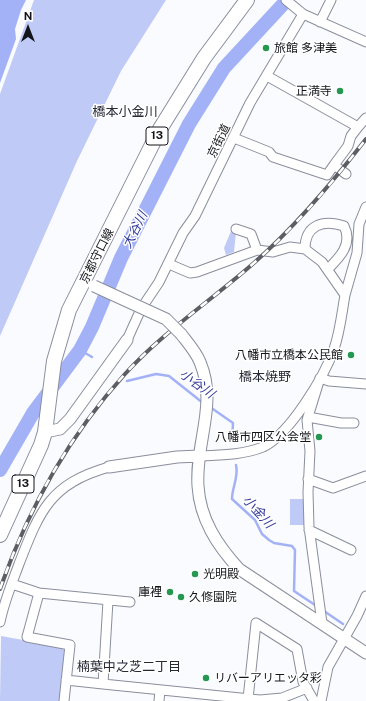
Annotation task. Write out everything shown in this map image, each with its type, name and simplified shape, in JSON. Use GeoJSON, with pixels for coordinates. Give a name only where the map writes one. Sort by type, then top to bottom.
{"type":"FeatureCollection","features":[{"type":"Feature","properties":{"kind":"main road","name":"京都守口線"},"geometry":{"type":"LineString","coordinates":[[0,535],[41,445],[45,432],[52,377],[64,325],[89,284],[160,129],[204,58],[247,0]]}},
{"type":"Feature","properties":{"kind":"street"},"geometry":{"type":"LineString","coordinates":[[320,22],[331,0]]}},
{"type":"Feature","properties":{"kind":"street"},"geometry":{"type":"LineString","coordinates":[[288,3],[303,14],[366,42]]}},
{"type":"Feature","properties":{"kind":"street","name":"京街道"},"geometry":{"type":"LineString","coordinates":[[127,340],[141,309],[168,264],[183,233],[195,216],[250,103],[303,14]]}},
{"type":"Feature","properties":{"kind":"street"},"geometry":{"type":"LineString","coordinates":[[267,76],[358,127]]}},
{"type":"Feature","properties":{"kind":"street"},"geometry":{"type":"LineString","coordinates":[[234,138],[269,152],[273,157],[327,175],[348,146],[351,136],[366,118]]}},
{"type":"Feature","properties":{"kind":"street"},"geometry":{"type":"LineString","coordinates":[[334,165],[346,174]]}},
{"type":"Feature","properties":{"kind":"street"},"geometry":{"type":"LineString","coordinates":[[0,622],[12,584],[38,516],[54,496],[70,483],[87,473],[109,466],[177,457],[236,454],[263,446],[285,431],[320,378],[334,349],[345,295],[357,253],[359,224],[365,211]]}},
{"type":"Feature","properties":{"kind":"street"},"geometry":{"type":"LineString","coordinates":[[305,249],[305,240],[309,231],[320,224],[333,222],[344,226],[346,231],[346,248],[340,257],[328,269]]}},
{"type":"Feature","properties":{"kind":"street"},"geometry":{"type":"LineString","coordinates":[[236,229],[251,234],[257,250]]}},
{"type":"Feature","properties":{"kind":"street"},"geometry":{"type":"LineString","coordinates":[[168,264],[190,273],[197,272],[257,250],[273,252],[290,247],[305,249],[322,262],[345,295]]}},
{"type":"Feature","properties":{"kind":"street"},"geometry":{"type":"LineString","coordinates":[[89,284],[166,319],[181,334],[200,360],[208,389],[208,403],[199,456],[198,485],[202,508],[210,532],[222,550],[239,569],[321,614],[345,638],[366,653]]}},
{"type":"Feature","properties":{"kind":"street"},"geometry":{"type":"LineString","coordinates":[[45,432],[60,429],[70,419],[127,340]]}},
{"type":"Feature","properties":{"kind":"street"},"geometry":{"type":"LineString","coordinates":[[320,378],[329,381],[366,384]]}},
{"type":"Feature","properties":{"kind":"street"},"geometry":{"type":"LineString","coordinates":[[320,378],[308,417],[310,451],[308,479],[309,530],[321,614]]}},
{"type":"Feature","properties":{"kind":"street"},"geometry":{"type":"LineString","coordinates":[[308,417],[341,423],[354,423]]}},
{"type":"Feature","properties":{"kind":"street"},"geometry":{"type":"LineString","coordinates":[[308,479],[333,488],[366,476]]}},
{"type":"Feature","properties":{"kind":"street"},"geometry":{"type":"LineString","coordinates":[[309,530],[351,550]]}},
{"type":"Feature","properties":{"kind":"street"},"geometry":{"type":"LineString","coordinates":[[12,584],[39,593],[130,602]]}},
{"type":"Feature","properties":{"kind":"street"},"geometry":{"type":"LineString","coordinates":[[39,593],[27,637],[70,645],[64,701]]}},
{"type":"Feature","properties":{"kind":"street"},"geometry":{"type":"LineString","coordinates":[[321,701],[328,667],[345,638],[366,596]]}},
{"type":"Feature","properties":{"kind":"street"},"geometry":{"type":"LineString","coordinates":[[103,684],[108,601]]}},
{"type":"Feature","properties":{"kind":"street"},"geometry":{"type":"LineString","coordinates":[[248,700],[256,623],[297,650],[303,682],[314,701]]}},
{"type":"Feature","properties":{"kind":"street"},"geometry":{"type":"LineString","coordinates":[[66,680],[160,690],[201,698],[260,701],[282,698],[306,688]]}},
{"type":"Feature","properties":{"kind":"street"},"geometry":{"type":"LineString","coordinates":[[159,701],[160,690]]}},
{"type":"Feature","properties":{"kind":"shaded area"},"geometry":{"type":"Polygon","coordinates":[[[0,0],[26,0],[15,29],[16,39],[0,83],[0,0]]]}},
{"type":"Feature","properties":{"kind":"shaded area"},"geometry":{"type":"Polygon","coordinates":[[[34,0],[166,0],[121,71],[77,161],[0,336],[0,94],[34,0]]]}},
{"type":"Feature","properties":{"kind":"shaded area"},"geometry":{"type":"Polygon","coordinates":[[[231,231],[236,232],[234,252],[226,255],[224,248],[231,231]]]}},
{"type":"Feature","properties":{"kind":"shaded area"},"geometry":{"type":"Polygon","coordinates":[[[290,499],[305,499],[305,525],[290,525],[290,499]]]}},
{"type":"Feature","properties":{"kind":"shaded area"},"geometry":{"type":"Polygon","coordinates":[[[1,636],[62,647],[65,652],[60,701],[0,701],[1,636]]]}},
{"type":"Feature","properties":{"kind":"waterway","name":"大谷川"},"geometry":{"type":"LineString","coordinates":[[0,470],[33,413],[80,350],[92,327],[121,258],[189,124],[224,68],[287,0]]}},
{"type":"Feature","properties":{"kind":"waterway","name":"小金川"},"geometry":{"type":"LineString","coordinates":[[80,350],[92,357]]}},
{"type":"Feature","properties":{"kind":"waterway","name":"小谷川"},"geometry":{"type":"LineString","coordinates":[[127,381],[156,374],[169,376],[203,403]]}},
{"type":"Feature","properties":{"kind":"waterway","name":"小谷川"},"geometry":{"type":"LineString","coordinates":[[210,407],[233,423],[232,441]]}},
{"type":"Feature","properties":{"kind":"waterway","name":"小金川"},"geometry":{"type":"LineString","coordinates":[[236,465],[237,474],[232,499],[255,520],[262,534],[269,540],[274,543],[292,546],[295,550],[294,591],[318,607]]}},
{"type":"Feature","properties":{"kind":"waterway","name":"小金川"},"geometry":{"type":"LineString","coordinates":[[324,611],[343,624]]}},
{"type":"Feature","properties":{"kind":"railway"},"geometry":{"type":"LineString","coordinates":[[0,589],[11,559],[37,502],[68,449],[104,398],[125,374],[155,344],[239,276],[270,248],[300,218],[340,172],[366,139]]}},
{"type":"Feature","properties":{"kind":"place","name":"旅館 多津美"},"geometry":{"type":"Point","coordinates":[266,48]}},
{"type":"Feature","properties":{"kind":"place","name":"正満寺"},"geometry":{"type":"Point","coordinates":[340,91]}},
{"type":"Feature","properties":{"kind":"place","name":"八幡市立橋本公民館"},"geometry":{"type":"Point","coordinates":[351,355]}},
{"type":"Feature","properties":{"kind":"place","name":"八幡市四区公会堂"},"geometry":{"type":"Point","coordinates":[319,437]}},
{"type":"Feature","properties":{"kind":"place","name":"光明殿"},"geometry":{"type":"Point","coordinates":[195,574]}},
{"type":"Feature","properties":{"kind":"place","name":"庫裡"},"geometry":{"type":"Point","coordinates":[170,592]}},
{"type":"Feature","properties":{"kind":"place","name":"久修園院"},"geometry":{"type":"Point","coordinates":[181,597]}},
{"type":"Feature","properties":{"kind":"place","name":"リバーアリエッタ彩"},"geometry":{"type":"Point","coordinates":[206,678]}},
{"type":"Feature","properties":{"kind":"district","name":"橋本小金川"},"geometry":{"type":"Point","coordinates":[125,112]}},
{"type":"Feature","properties":{"kind":"district","name":"橋本焼野"},"geometry":{"type":"Point","coordinates":[265,377]}},
{"type":"Feature","properties":{"kind":"district","name":"楠葉中之芝二丁目"},"geometry":{"type":"Point","coordinates":[129,667]}}]}
